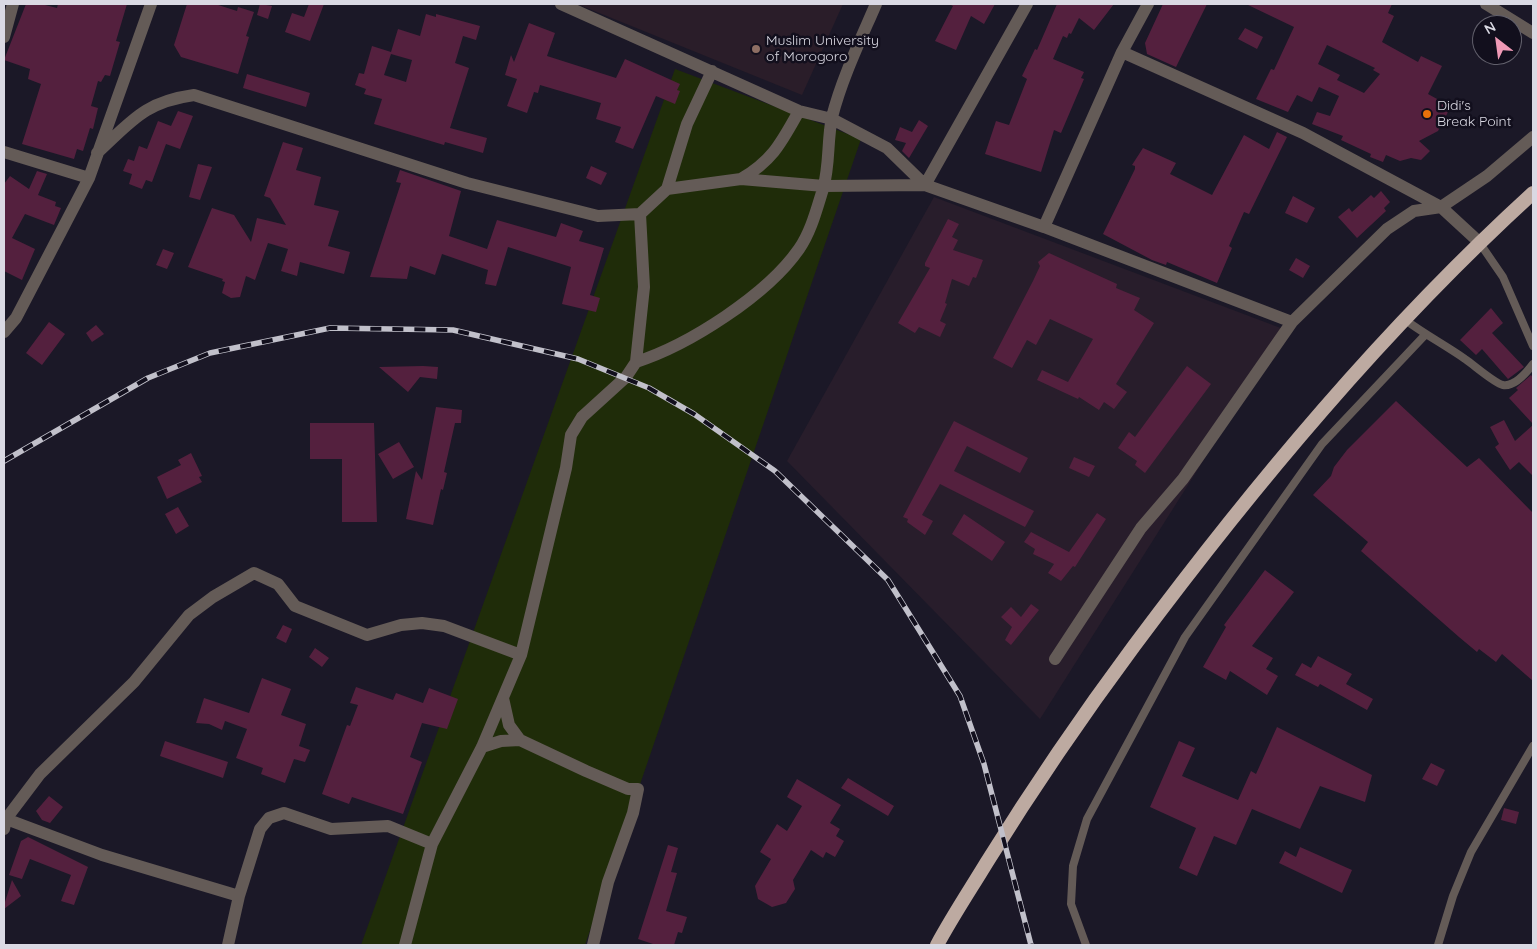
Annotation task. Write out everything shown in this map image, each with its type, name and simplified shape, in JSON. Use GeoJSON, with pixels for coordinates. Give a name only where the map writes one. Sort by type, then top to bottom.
{"type":"FeatureCollection","features":[{"type":"Feature","properties":{"kind":"highway"},"geometry":{"type":"LineString","coordinates":[[937,945],[1022,805],[1092,702],[1167,602],[1314,418],[1404,319],[1479,242],[1533,193]]}},
{"type":"Feature","properties":{"kind":"street"},"geometry":{"type":"LineString","coordinates":[[4,37],[11,4]]}},
{"type":"Feature","properties":{"kind":"street"},"geometry":{"type":"LineString","coordinates":[[4,332],[16,318],[89,178],[151,4]]}},
{"type":"Feature","properties":{"kind":"street"},"geometry":{"type":"LineString","coordinates":[[561,4],[800,111],[832,119],[887,148],[925,185]]}},
{"type":"Feature","properties":{"kind":"street"},"geometry":{"type":"LineString","coordinates":[[636,362],[663,353],[689,338],[762,288],[800,248],[824,186],[832,119],[842,85],[876,4]]}},
{"type":"Feature","properties":{"kind":"street"},"geometry":{"type":"LineString","coordinates":[[925,185],[1027,4]]}},
{"type":"Feature","properties":{"kind":"street"},"geometry":{"type":"LineString","coordinates":[[1044,227],[1122,52],[1148,4]]}},
{"type":"Feature","properties":{"kind":"street"},"geometry":{"type":"LineString","coordinates":[[1486,4],[1533,33]]}},
{"type":"Feature","properties":{"kind":"street"},"geometry":{"type":"LineString","coordinates":[[1122,52],[1303,133],[1441,207],[1479,242]]}},
{"type":"Feature","properties":{"kind":"street"},"geometry":{"type":"LineString","coordinates":[[97,153],[144,110],[170,98],[194,95],[467,183],[598,216],[640,214],[667,189],[687,124],[712,71]]}},
{"type":"Feature","properties":{"kind":"street"},"geometry":{"type":"LineString","coordinates":[[741,180],[762,166],[782,141],[800,111]]}},
{"type":"Feature","properties":{"kind":"street"},"geometry":{"type":"LineString","coordinates":[[1056,659],[1141,528],[1183,479],[1292,322],[1387,229],[1414,211],[1441,207],[1487,176],[1533,137]]}},
{"type":"Feature","properties":{"kind":"street"},"geometry":{"type":"LineString","coordinates":[[4,152],[89,178]]}},
{"type":"Feature","properties":{"kind":"street"},"geometry":{"type":"LineString","coordinates":[[667,189],[741,180],[824,186],[925,185],[1044,227],[1292,322]]}},
{"type":"Feature","properties":{"kind":"street"},"geometry":{"type":"LineString","coordinates":[[405,945],[432,844],[482,747],[521,655],[564,477],[571,435],[582,417],[626,377],[636,362],[644,287],[640,214]]}},
{"type":"Feature","properties":{"kind":"street"},"geometry":{"type":"LineString","coordinates":[[239,896],[5,824],[40,774],[134,682],[189,615],[213,597],[254,572],[278,584],[295,606],[367,636],[402,625],[444,626],[521,655]]}},
{"type":"Feature","properties":{"kind":"street"},"geometry":{"type":"LineString","coordinates":[[503,698],[509,725],[520,740]]}},
{"type":"Feature","properties":{"kind":"street"},"geometry":{"type":"LineString","coordinates":[[482,747],[501,741],[520,740],[620,785],[638,789],[633,813],[608,882],[593,945]]}},
{"type":"Feature","properties":{"kind":"street"},"geometry":{"type":"LineString","coordinates":[[228,945],[239,896],[260,829],[269,818],[284,812],[331,829],[388,826],[432,844]]}},
{"type":"Feature","properties":{"kind":"lane"},"geometry":{"type":"LineString","coordinates":[[1479,242],[1503,277],[1533,346]]}},
{"type":"Feature","properties":{"kind":"lane"},"geometry":{"type":"LineString","coordinates":[[1404,319],[1425,335],[1463,357],[1502,384],[1510,384],[1517,380],[1533,364]]}},
{"type":"Feature","properties":{"kind":"lane"},"geometry":{"type":"LineString","coordinates":[[1086,945],[1072,904],[1073,866],[1087,819],[1185,637],[1322,444],[1425,335]]}},
{"type":"Feature","properties":{"kind":"lane"},"geometry":{"type":"LineString","coordinates":[[1438,945],[1453,896],[1471,852],[1533,746]]}},
{"type":"Feature","properties":{"kind":"shaded area","name":"Muslim University of Morogoro"},"geometry":{"type":"Polygon","coordinates":[[[577,4],[843,4],[802,95],[577,4]]]}},
{"type":"Feature","properties":{"kind":"shaded area"},"geometry":{"type":"Polygon","coordinates":[[[934,197],[1286,330],[1040,719],[787,461],[934,197]]]}},
{"type":"Feature","properties":{"kind":"green space"},"geometry":{"type":"Polygon","coordinates":[[[675,69],[861,139],[585,945],[361,945],[675,69]]]}},
{"type":"Feature","properties":{"kind":"building"},"geometry":{"type":"Polygon","coordinates":[[[26,4],[41,4],[57,8],[58,4],[127,4],[116,41],[120,42],[110,76],[105,75],[101,82],[98,81],[91,106],[98,108],[93,129],[90,128],[83,151],[77,149],[74,159],[22,144],[41,84],[28,79],[30,69],[4,60],[26,4]]]}},
{"type":"Feature","properties":{"kind":"building"},"geometry":{"type":"Polygon","coordinates":[[[187,4],[215,4],[237,11],[238,7],[254,12],[246,36],[249,37],[238,74],[181,57],[174,45],[187,4]]]}},
{"type":"Feature","properties":{"kind":"building"},"geometry":{"type":"Polygon","coordinates":[[[260,4],[272,6],[268,19],[257,15],[260,4]]]}},
{"type":"Feature","properties":{"kind":"building"},"geometry":{"type":"Polygon","coordinates":[[[309,4],[324,4],[310,41],[285,32],[292,13],[304,17],[309,4]]]}},
{"type":"Feature","properties":{"kind":"building"},"geometry":{"type":"Polygon","coordinates":[[[949,4],[995,4],[984,24],[971,16],[956,50],[935,41],[953,6],[949,4]]]}},
{"type":"Feature","properties":{"kind":"building"},"geometry":{"type":"Polygon","coordinates":[[[1057,4],[1114,4],[1094,30],[1079,18],[1071,34],[1069,33],[1067,38],[1063,36],[1053,59],[1084,72],[1081,78],[1084,79],[1061,133],[1054,130],[1041,172],[985,154],[996,121],[1009,125],[1027,79],[1022,76],[1035,49],[1037,50],[1057,4]]]}},
{"type":"Feature","properties":{"kind":"building"},"geometry":{"type":"Polygon","coordinates":[[[1163,4],[1207,4],[1176,67],[1147,54],[1145,43],[1163,4]]]}},
{"type":"Feature","properties":{"kind":"building"},"geometry":{"type":"Polygon","coordinates":[[[1246,4],[1392,4],[1388,13],[1394,16],[1382,42],[1418,62],[1421,56],[1442,66],[1428,94],[1448,105],[1448,112],[1438,131],[1419,141],[1430,151],[1421,160],[1411,158],[1400,161],[1386,155],[1383,162],[1370,157],[1371,154],[1341,140],[1343,136],[1312,124],[1317,112],[1330,116],[1339,96],[1319,87],[1312,102],[1297,95],[1288,112],[1256,99],[1271,69],[1274,70],[1294,27],[1246,4]],[[1327,45],[1318,64],[1340,75],[1337,80],[1364,93],[1380,74],[1373,70],[1375,68],[1327,45]]]}},
{"type":"Feature","properties":{"kind":"building"},"geometry":{"type":"Polygon","coordinates":[[[426,14],[436,17],[436,14],[480,26],[476,40],[463,36],[455,63],[469,68],[450,128],[487,138],[483,153],[445,142],[444,145],[374,124],[382,99],[364,94],[366,89],[355,85],[359,73],[364,74],[372,46],[391,52],[398,29],[420,36],[426,14]],[[391,54],[384,75],[406,82],[412,60],[391,54]]]}},
{"type":"Feature","properties":{"kind":"building"},"geometry":{"type":"Polygon","coordinates":[[[529,23],[555,33],[547,56],[616,78],[625,59],[680,84],[677,90],[680,91],[675,104],[656,96],[633,149],[615,142],[621,127],[596,119],[601,103],[540,85],[538,93],[534,92],[527,113],[507,106],[517,79],[505,75],[511,55],[514,62],[529,23]]]}},
{"type":"Feature","properties":{"kind":"building"},"geometry":{"type":"Polygon","coordinates":[[[1245,28],[1263,37],[1257,49],[1238,39],[1245,28]]]}},
{"type":"Feature","properties":{"kind":"building"},"geometry":{"type":"Polygon","coordinates":[[[247,74],[310,93],[306,107],[243,88],[247,74]]]}},
{"type":"Feature","properties":{"kind":"building"},"geometry":{"type":"Polygon","coordinates":[[[178,111],[193,116],[180,149],[166,144],[152,182],[146,180],[142,189],[129,184],[132,174],[123,171],[128,159],[134,161],[139,146],[147,149],[158,121],[171,126],[178,111]]]}},
{"type":"Feature","properties":{"kind":"building"},"geometry":{"type":"Polygon","coordinates":[[[919,120],[928,126],[909,158],[902,151],[906,143],[895,140],[900,127],[912,132],[919,120]]]}},
{"type":"Feature","properties":{"kind":"building"},"geometry":{"type":"Polygon","coordinates":[[[1277,132],[1287,137],[1249,214],[1244,212],[1229,246],[1232,248],[1217,283],[1167,262],[1166,265],[1152,260],[1103,234],[1135,169],[1135,166],[1132,165],[1143,148],[1176,163],[1170,174],[1212,195],[1244,135],[1269,149],[1277,132]]]}},
{"type":"Feature","properties":{"kind":"building"},"geometry":{"type":"Polygon","coordinates":[[[283,142],[303,148],[296,170],[321,177],[314,205],[339,211],[328,246],[350,252],[344,274],[300,262],[297,276],[281,271],[288,249],[268,243],[255,280],[246,276],[240,297],[231,298],[222,293],[225,282],[222,281],[223,279],[188,267],[212,208],[234,215],[251,242],[257,218],[286,225],[270,198],[264,196],[283,142]]]}},
{"type":"Feature","properties":{"kind":"building"},"geometry":{"type":"Polygon","coordinates":[[[198,164],[212,167],[200,200],[189,197],[198,164]]]}},
{"type":"Feature","properties":{"kind":"building"},"geometry":{"type":"Polygon","coordinates":[[[591,166],[607,173],[601,185],[586,178],[591,166]]]}},
{"type":"Feature","properties":{"kind":"building"},"geometry":{"type":"Polygon","coordinates":[[[400,170],[461,191],[449,236],[487,249],[497,220],[556,237],[561,223],[583,231],[579,241],[604,248],[590,295],[600,298],[596,312],[562,304],[571,267],[508,247],[496,286],[485,284],[488,270],[442,254],[435,275],[410,266],[407,279],[370,277],[401,183],[396,182],[400,170]]]}},
{"type":"Feature","properties":{"kind":"building"},"geometry":{"type":"Polygon","coordinates":[[[37,171],[47,174],[38,195],[56,202],[55,206],[61,208],[54,225],[25,214],[12,238],[35,249],[22,280],[4,271],[4,184],[10,176],[29,189],[37,171]]]}},
{"type":"Feature","properties":{"kind":"building"},"geometry":{"type":"Polygon","coordinates":[[[1381,191],[1390,202],[1384,208],[1386,211],[1357,238],[1338,217],[1349,208],[1352,212],[1371,195],[1374,198],[1381,191]]]}},
{"type":"Feature","properties":{"kind":"building"},"geometry":{"type":"Polygon","coordinates":[[[1293,196],[1315,208],[1307,223],[1285,213],[1293,196]]]}},
{"type":"Feature","properties":{"kind":"building"},"geometry":{"type":"Polygon","coordinates":[[[948,219],[959,224],[952,237],[958,240],[953,250],[983,260],[976,278],[973,277],[969,286],[952,279],[945,303],[947,304],[940,321],[946,324],[940,337],[919,327],[915,333],[898,323],[930,268],[925,266],[925,263],[948,219]]]}},
{"type":"Feature","properties":{"kind":"building"},"geometry":{"type":"Polygon","coordinates":[[[163,249],[174,253],[167,269],[156,265],[163,249]]]}},
{"type":"Feature","properties":{"kind":"building"},"geometry":{"type":"Polygon","coordinates":[[[1049,253],[1117,284],[1116,288],[1140,298],[1134,310],[1154,323],[1116,384],[1127,392],[1114,409],[1104,402],[1099,410],[1079,397],[1078,399],[1037,380],[1042,370],[1068,382],[1093,339],[1050,319],[1036,345],[1027,340],[1012,368],[993,358],[1033,281],[1040,266],[1038,262],[1049,253]]]}},
{"type":"Feature","properties":{"kind":"building"},"geometry":{"type":"Polygon","coordinates":[[[1296,258],[1310,266],[1303,278],[1289,270],[1296,258]]]}},
{"type":"Feature","properties":{"kind":"building"},"geometry":{"type":"Polygon","coordinates":[[[1491,308],[1503,323],[1492,333],[1524,367],[1508,379],[1482,349],[1476,355],[1460,340],[1491,308]]]}},
{"type":"Feature","properties":{"kind":"building"},"geometry":{"type":"Polygon","coordinates":[[[49,322],[65,334],[42,365],[26,353],[49,322]]]}},
{"type":"Feature","properties":{"kind":"building"},"geometry":{"type":"Polygon","coordinates":[[[96,325],[104,334],[92,342],[86,333],[96,325]]]}},
{"type":"Feature","properties":{"kind":"building"},"geometry":{"type":"Polygon","coordinates":[[[1187,366],[1211,384],[1145,473],[1135,465],[1137,461],[1118,448],[1129,432],[1135,437],[1187,366]]]}},
{"type":"Feature","properties":{"kind":"building"},"geometry":{"type":"Polygon","coordinates":[[[379,367],[438,367],[437,379],[420,377],[408,392],[379,367]]]}},
{"type":"Feature","properties":{"kind":"building"},"geometry":{"type":"Polygon","coordinates":[[[1531,375],[1533,378],[1533,424],[1509,398],[1518,390],[1516,388],[1531,375]]]}},
{"type":"Feature","properties":{"kind":"building"},"geometry":{"type":"Polygon","coordinates":[[[1396,401],[1467,467],[1479,458],[1533,513],[1533,681],[1502,654],[1496,662],[1479,649],[1477,652],[1459,637],[1361,551],[1368,542],[1313,495],[1331,476],[1334,467],[1347,450],[1396,401]]]}},
{"type":"Feature","properties":{"kind":"building"},"geometry":{"type":"Polygon","coordinates":[[[436,407],[462,410],[461,423],[455,423],[444,472],[447,473],[443,490],[441,489],[433,525],[406,519],[416,471],[422,480],[436,407]]]}},
{"type":"Feature","properties":{"kind":"building"},"geometry":{"type":"Polygon","coordinates":[[[1504,420],[1515,441],[1533,425],[1533,476],[1519,462],[1510,470],[1495,447],[1499,444],[1490,427],[1504,420]]]}},
{"type":"Feature","properties":{"kind":"building"},"geometry":{"type":"Polygon","coordinates":[[[954,421],[1028,458],[1020,473],[967,446],[954,471],[1034,511],[1025,527],[940,484],[922,515],[933,521],[925,535],[907,522],[908,519],[903,517],[954,421]]]}},
{"type":"Feature","properties":{"kind":"building"},"geometry":{"type":"Polygon","coordinates":[[[310,423],[374,423],[377,522],[342,522],[342,459],[310,459],[310,423]]]}},
{"type":"Feature","properties":{"kind":"building"},"geometry":{"type":"Polygon","coordinates":[[[399,442],[414,467],[393,479],[378,454],[399,442]]]}},
{"type":"Feature","properties":{"kind":"building"},"geometry":{"type":"Polygon","coordinates":[[[191,453],[202,476],[199,477],[202,482],[167,499],[157,477],[181,465],[178,460],[191,453]]]}},
{"type":"Feature","properties":{"kind":"building"},"geometry":{"type":"Polygon","coordinates":[[[1074,457],[1095,466],[1089,477],[1069,468],[1074,457]]]}},
{"type":"Feature","properties":{"kind":"building"},"geometry":{"type":"Polygon","coordinates":[[[178,507],[189,526],[176,534],[165,514],[178,507]]]}},
{"type":"Feature","properties":{"kind":"building"},"geometry":{"type":"Polygon","coordinates":[[[1097,513],[1106,519],[1075,567],[1073,566],[1061,581],[1048,573],[1054,564],[1033,554],[1035,549],[1024,542],[1031,532],[1069,552],[1097,513]]]}},
{"type":"Feature","properties":{"kind":"building"},"geometry":{"type":"Polygon","coordinates":[[[964,514],[1005,542],[992,561],[952,534],[964,514]]]}},
{"type":"Feature","properties":{"kind":"building"},"geometry":{"type":"Polygon","coordinates":[[[1265,570],[1294,592],[1252,646],[1273,658],[1266,669],[1278,676],[1267,695],[1230,671],[1226,680],[1203,667],[1226,627],[1224,625],[1265,570]]]}},
{"type":"Feature","properties":{"kind":"building"},"geometry":{"type":"Polygon","coordinates":[[[1031,604],[1039,610],[1011,645],[1005,640],[1012,627],[1001,617],[1011,607],[1021,617],[1031,604]]]}},
{"type":"Feature","properties":{"kind":"building"},"geometry":{"type":"Polygon","coordinates":[[[283,625],[292,629],[286,643],[276,638],[283,625]]]}},
{"type":"Feature","properties":{"kind":"building"},"geometry":{"type":"Polygon","coordinates":[[[315,648],[329,658],[322,667],[309,657],[315,648]]]}},
{"type":"Feature","properties":{"kind":"building"},"geometry":{"type":"Polygon","coordinates":[[[1318,656],[1352,674],[1346,684],[1373,699],[1367,710],[1320,684],[1318,687],[1295,675],[1302,663],[1311,668],[1318,656]]]}},
{"type":"Feature","properties":{"kind":"building"},"geometry":{"type":"Polygon","coordinates":[[[262,678],[291,689],[281,715],[306,724],[299,746],[310,750],[305,762],[294,759],[285,783],[261,774],[263,768],[236,758],[247,729],[225,721],[222,730],[209,724],[196,723],[204,698],[249,713],[262,678]]]}},
{"type":"Feature","properties":{"kind":"building"},"geometry":{"type":"Polygon","coordinates":[[[356,687],[393,700],[396,693],[423,703],[429,688],[458,699],[447,729],[422,723],[410,757],[422,762],[403,814],[352,797],[349,804],[322,794],[347,725],[350,726],[358,705],[350,703],[356,687]]]}},
{"type":"Feature","properties":{"kind":"building"},"geometry":{"type":"Polygon","coordinates":[[[1277,727],[1372,775],[1365,802],[1320,786],[1300,829],[1252,809],[1236,845],[1214,836],[1197,876],[1179,868],[1196,828],[1150,807],[1179,741],[1195,748],[1182,776],[1238,800],[1251,771],[1256,774],[1277,727]]]}},
{"type":"Feature","properties":{"kind":"building"},"geometry":{"type":"Polygon","coordinates":[[[165,741],[228,762],[223,778],[160,756],[165,741]]]}},
{"type":"Feature","properties":{"kind":"building"},"geometry":{"type":"Polygon","coordinates":[[[1431,763],[1445,770],[1437,786],[1422,779],[1431,763]]]}},
{"type":"Feature","properties":{"kind":"building"},"geometry":{"type":"Polygon","coordinates":[[[848,778],[894,806],[888,816],[841,788],[848,778]]]}},
{"type":"Feature","properties":{"kind":"building"},"geometry":{"type":"Polygon","coordinates":[[[797,779],[841,805],[830,823],[840,829],[836,836],[844,841],[835,857],[826,852],[823,858],[811,850],[793,880],[795,889],[786,903],[772,907],[758,899],[755,886],[771,859],[760,852],[777,824],[787,831],[802,806],[787,797],[797,779]]]}},
{"type":"Feature","properties":{"kind":"building"},"geometry":{"type":"Polygon","coordinates":[[[49,796],[63,807],[50,823],[42,820],[36,811],[49,796]]]}},
{"type":"Feature","properties":{"kind":"building"},"geometry":{"type":"Polygon","coordinates":[[[1504,808],[1519,812],[1516,824],[1501,820],[1504,808]]]}},
{"type":"Feature","properties":{"kind":"building"},"geometry":{"type":"Polygon","coordinates":[[[28,837],[88,867],[74,905],[61,901],[71,875],[30,859],[22,879],[9,875],[21,841],[28,837]]]}},
{"type":"Feature","properties":{"kind":"building"},"geometry":{"type":"Polygon","coordinates":[[[668,845],[678,848],[671,872],[677,873],[666,911],[687,917],[682,933],[678,932],[674,945],[656,945],[638,939],[668,845]]]}},
{"type":"Feature","properties":{"kind":"building"},"geometry":{"type":"Polygon","coordinates":[[[1300,847],[1352,870],[1342,893],[1279,863],[1285,851],[1296,857],[1300,847]]]}},
{"type":"Feature","properties":{"kind":"building"},"geometry":{"type":"Polygon","coordinates":[[[12,880],[21,896],[4,909],[4,905],[12,880]]]}},
{"type":"Feature","properties":{"kind":"railway"},"geometry":{"type":"LineString","coordinates":[[4,461],[148,378],[210,353],[330,328],[453,330],[578,359],[649,388],[694,414],[775,471],[888,580],[960,696],[984,764],[1031,945]]}},
{"type":"Feature","properties":{"kind":"place","name":"Muslim University of Morogoro"},"geometry":{"type":"Point","coordinates":[756,49]}},
{"type":"Feature","properties":{"kind":"place","name":"Didi's Break Point"},"geometry":{"type":"Point","coordinates":[1427,114]}}]}
